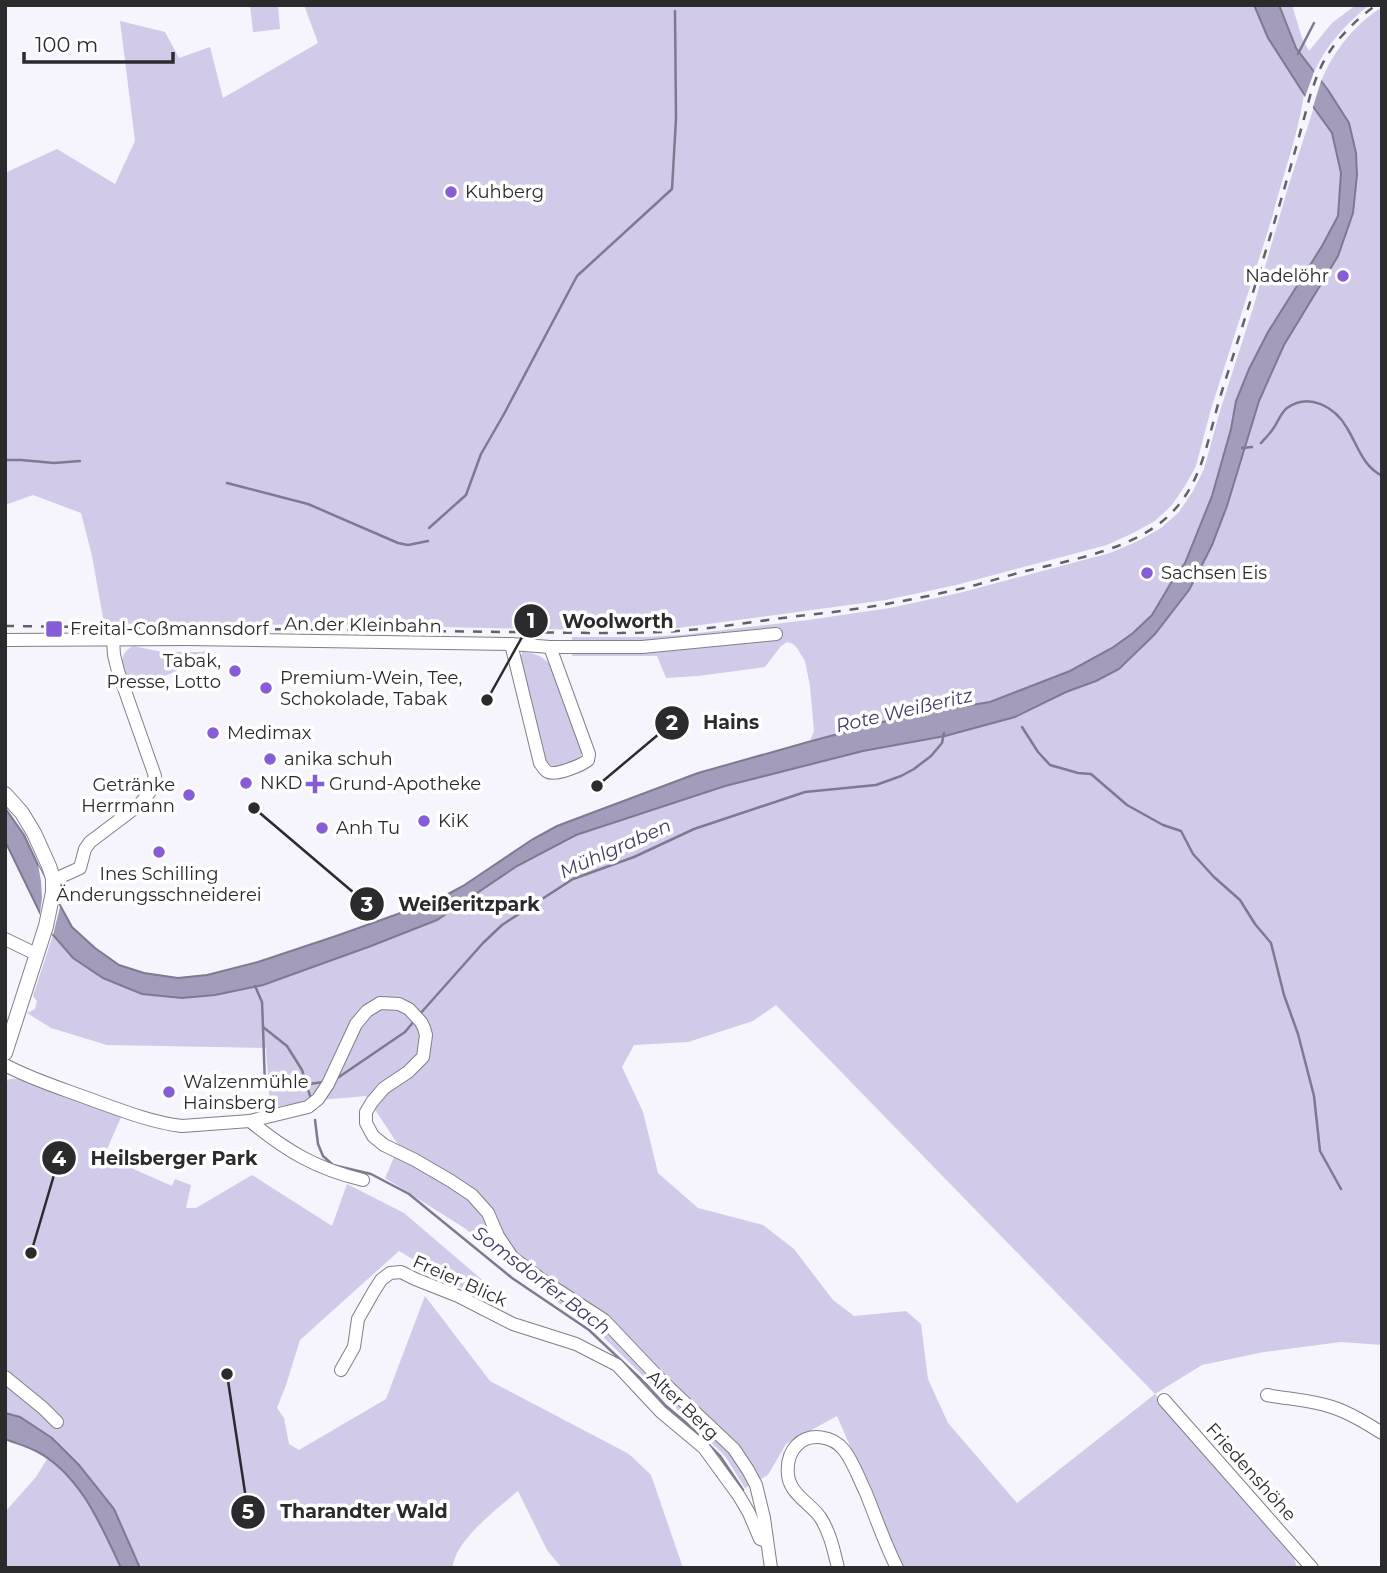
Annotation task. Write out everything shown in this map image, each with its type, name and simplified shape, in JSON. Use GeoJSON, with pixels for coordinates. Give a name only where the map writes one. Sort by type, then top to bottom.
{"type":"FeatureCollection","features":[{"type":"Feature","properties":{"kind":"street","name":"An der Kleinbahn"},"geometry":{"type":"LineString","coordinates":[[5,640],[187,639],[642,647],[776,634]]}},
{"type":"Feature","properties":{"kind":"street"},"geometry":{"type":"LineString","coordinates":[[53,885],[60,877],[80,868],[85,849],[90,842],[139,805],[149,793],[155,775],[118,671],[113,640]]}},
{"type":"Feature","properties":{"kind":"street"},"geometry":{"type":"LineString","coordinates":[[511,644],[540,763],[547,772],[553,774],[583,764],[588,760],[589,754],[550,647]]}},
{"type":"Feature","properties":{"kind":"street"},"geometry":{"type":"LineString","coordinates":[[5,794],[22,813],[34,833],[49,866],[53,885],[46,926],[5,1053]]}},
{"type":"Feature","properties":{"kind":"street"},"geometry":{"type":"LineString","coordinates":[[5,939],[36,954]]}},
{"type":"Feature","properties":{"kind":"street"},"geometry":{"type":"LineString","coordinates":[[5,1065],[126,1112],[171,1124],[182,1126],[250,1121],[308,1107],[318,1099],[356,1024],[367,1011],[380,1003],[399,1004],[409,1009],[421,1022],[426,1035],[423,1057],[408,1072],[384,1088],[366,1112],[366,1124],[373,1136],[472,1195],[488,1213],[498,1236],[512,1257],[604,1320],[661,1380],[734,1449],[756,1485],[771,1568]]}},
{"type":"Feature","properties":{"kind":"street"},"geometry":{"type":"LineString","coordinates":[[250,1121],[309,1162],[337,1174],[363,1180]]}},
{"type":"Feature","properties":{"kind":"street","name":"Freier Blick"},"geometry":{"type":"LineString","coordinates":[[341,1370],[354,1348],[358,1319],[374,1291],[390,1273],[401,1272],[458,1296],[513,1324],[576,1344],[617,1365]]}},
{"type":"Feature","properties":{"kind":"street","name":"Alter Berg"},"geometry":{"type":"LineString","coordinates":[[617,1365],[661,1412],[705,1448],[750,1513],[760,1539],[768,1541]]}},
{"type":"Feature","properties":{"kind":"street"},"geometry":{"type":"LineString","coordinates":[[5,1377],[57,1422]]}},
{"type":"Feature","properties":{"kind":"street"},"geometry":{"type":"LineString","coordinates":[[1266,1395],[1332,1407],[1382,1433]]}},
{"type":"Feature","properties":{"kind":"street","name":"Friedenshöhe"},"geometry":{"type":"LineString","coordinates":[[1164,1400],[1312,1568]]}},
{"type":"Feature","properties":{"kind":"street"},"geometry":{"type":"LineString","coordinates":[[838,1568],[833,1547],[821,1519],[809,1504],[796,1494],[788,1478],[788,1460],[792,1452],[797,1445],[812,1437],[827,1438],[842,1447],[853,1465],[897,1568]]}},
{"type":"Feature","properties":{"kind":"shaded area"},"geometry":{"type":"Polygon","coordinates":[[[250,5],[278,5],[280,29],[253,32],[250,5]]]}},
{"type":"Feature","properties":{"kind":"shaded area"},"geometry":{"type":"Polygon","coordinates":[[[304,5],[1254,5],[1268,38],[1304,94],[1272,218],[1211,409],[1196,466],[1172,505],[1155,521],[1107,545],[956,585],[886,600],[678,628],[583,630],[104,623],[81,513],[33,495],[5,505],[5,173],[57,149],[115,184],[135,141],[120,21],[165,32],[179,58],[210,47],[223,98],[318,43],[304,5]]]}},
{"type":"Feature","properties":{"kind":"shaded area"},"geometry":{"type":"Polygon","coordinates":[[[1254,5],[1279,5],[1296,48],[1349,123],[1356,153],[1357,175],[1353,213],[1338,256],[1284,345],[1259,401],[1227,506],[1197,575],[1189,590],[1155,634],[1119,669],[1015,717],[945,736],[863,751],[725,786],[576,835],[517,866],[437,920],[263,985],[215,995],[182,998],[142,994],[103,978],[73,958],[53,935],[5,841],[5,808],[24,835],[72,927],[95,948],[119,965],[144,973],[178,978],[207,975],[258,962],[437,900],[557,826],[698,773],[909,715],[990,702],[1070,671],[1133,633],[1152,615],[1185,563],[1212,496],[1236,401],[1249,369],[1268,332],[1338,216],[1341,173],[1332,133],[1268,38],[1254,5]]]}},
{"type":"Feature","properties":{"kind":"shaded area"},"geometry":{"type":"Polygon","coordinates":[[[1279,5],[1292,5],[1309,51],[1332,23],[1356,5],[1369,5],[1337,36],[1314,73],[1296,48],[1279,5]]]}},
{"type":"Feature","properties":{"kind":"shaded area"},"geometry":{"type":"Polygon","coordinates":[[[1382,7],[1382,1345],[1341,1342],[1264,1352],[1202,1365],[1155,1394],[1294,1558],[1297,1568],[903,1568],[837,1416],[786,1444],[768,1475],[745,1488],[725,1456],[593,1327],[508,1267],[466,1229],[385,1178],[399,1146],[366,1096],[309,1101],[270,1108],[266,1048],[107,1045],[51,1028],[27,1013],[35,1009],[37,1001],[33,996],[53,935],[73,958],[103,978],[142,994],[263,985],[437,920],[517,866],[576,835],[725,786],[863,751],[945,736],[1015,717],[1119,669],[1227,506],[1259,401],[1284,345],[1338,256],[1357,175],[1356,153],[1349,123],[1321,82],[1345,40],[1362,22],[1382,7]],[[776,1005],[753,1021],[688,1042],[634,1045],[622,1067],[643,1112],[658,1173],[698,1208],[763,1225],[794,1249],[833,1300],[854,1316],[906,1311],[921,1324],[928,1379],[948,1423],[1017,1503],[1155,1394],[776,1005]]]}},
{"type":"Feature","properties":{"kind":"shaded area"},"geometry":{"type":"Polygon","coordinates":[[[1314,107],[1332,133],[1341,173],[1338,216],[1268,332],[1249,369],[1236,401],[1212,496],[1185,563],[1152,615],[1133,633],[1070,671],[990,702],[909,715],[810,741],[814,731],[810,686],[805,661],[793,644],[787,642],[781,646],[765,667],[666,678],[657,656],[572,656],[572,637],[681,635],[890,608],[959,593],[1110,553],[1161,528],[1179,512],[1204,469],[1314,107]]]}},
{"type":"Feature","properties":{"kind":"shaded area"},"geometry":{"type":"Polygon","coordinates":[[[133,646],[162,652],[205,650],[206,655],[204,660],[132,689],[122,660],[127,650],[133,646]]]}},
{"type":"Feature","properties":{"kind":"shaded area"},"geometry":{"type":"Polygon","coordinates":[[[522,652],[537,655],[549,664],[583,751],[579,759],[557,767],[548,764],[545,759],[519,655],[522,655],[522,652]]]}},
{"type":"Feature","properties":{"kind":"shaded area"},"geometry":{"type":"Polygon","coordinates":[[[21,1079],[122,1115],[104,1156],[172,1186],[175,1179],[191,1185],[186,1208],[196,1208],[252,1175],[332,1226],[347,1184],[404,1213],[500,1295],[494,1307],[399,1251],[300,1340],[277,1408],[284,1418],[289,1444],[299,1450],[386,1399],[425,1296],[490,1381],[629,1454],[651,1475],[683,1568],[562,1568],[547,1550],[518,1491],[469,1536],[460,1547],[453,1568],[140,1568],[114,1509],[79,1465],[52,1438],[20,1417],[5,1413],[5,1082],[21,1079]]]}},
{"type":"Feature","properties":{"kind":"shaded area"},"geometry":{"type":"Polygon","coordinates":[[[5,1413],[20,1417],[52,1438],[79,1465],[114,1509],[140,1568],[121,1568],[88,1502],[65,1473],[36,1451],[5,1439],[5,1413]]]}},
{"type":"Feature","properties":{"kind":"shaded area"},"geometry":{"type":"Polygon","coordinates":[[[47,1459],[69,1476],[99,1521],[121,1568],[8,1568],[5,1563],[5,1512],[36,1477],[47,1459]]]}},
{"type":"Feature","properties":{"kind":"pier"},"geometry":{"type":"Polygon","coordinates":[[[1315,69],[1322,78],[1312,110],[1304,100],[1315,69]]]}},
{"type":"Feature","properties":{"kind":"pier"},"geometry":{"type":"Polygon","coordinates":[[[38,865],[60,907],[53,935],[40,913],[42,898],[38,865]]]}},
{"type":"Feature","properties":{"kind":"waterway"},"geometry":{"type":"LineString","coordinates":[[429,528],[466,495],[481,454],[577,276],[672,189],[676,119],[675,11]]}},
{"type":"Feature","properties":{"kind":"waterway"},"geometry":{"type":"LineString","coordinates":[[1298,54],[1314,23]]}},
{"type":"Feature","properties":{"kind":"waterway"},"geometry":{"type":"LineString","coordinates":[[1261,443],[1287,408],[1304,401],[1321,404],[1342,420],[1365,461],[1382,476]]}},
{"type":"Feature","properties":{"kind":"waterway"},"geometry":{"type":"LineString","coordinates":[[1242,448],[1252,447]]}},
{"type":"Feature","properties":{"kind":"waterway"},"geometry":{"type":"LineString","coordinates":[[5,460],[54,463],[80,461]]}},
{"type":"Feature","properties":{"kind":"waterway"},"geometry":{"type":"LineString","coordinates":[[227,483],[308,504],[398,543],[408,545],[428,541]]}},
{"type":"Feature","properties":{"kind":"waterway"},"geometry":{"type":"LineString","coordinates":[[1022,727],[1050,765],[1091,774],[1127,805],[1163,825],[1181,831],[1193,854],[1240,900],[1271,943],[1314,1096],[1320,1151],[1341,1189]]}},
{"type":"Feature","properties":{"kind":"waterway","name":"Mühlgraben"},"geometry":{"type":"LineString","coordinates":[[419,1015],[502,925],[573,879],[634,857],[694,829],[805,792],[876,785],[901,776],[931,756],[942,743],[944,733]]}},
{"type":"Feature","properties":{"kind":"waterway","name":"Somsdorfer Bach"},"geometry":{"type":"LineString","coordinates":[[255,986],[262,1002],[263,1027],[287,1046],[302,1070],[311,1099]]}},
{"type":"Feature","properties":{"kind":"waterway","name":"Mühlgraben"},"geometry":{"type":"LineString","coordinates":[[336,1079],[405,1032],[415,1020]]}},
{"type":"Feature","properties":{"kind":"waterway","name":"Mühlgraben"},"geometry":{"type":"LineString","coordinates":[[263,1027],[265,1086],[296,1086],[323,1082]]}},
{"type":"Feature","properties":{"kind":"waterway","name":"Somsdorfer Bach"},"geometry":{"type":"LineString","coordinates":[[315,1120],[318,1144],[323,1156],[333,1165],[371,1174],[409,1194],[512,1278],[589,1330],[704,1440]]}},
{"type":"Feature","properties":{"kind":"waterway","name":"Somsdorfer Bach"},"geometry":{"type":"LineString","coordinates":[[709,1445],[720,1456],[743,1490]]}},
{"type":"Feature","properties":{"kind":"railway"},"geometry":{"type":"LineString","coordinates":[[5,626],[592,633],[677,631],[876,606],[964,588],[1086,556],[1127,542],[1162,522],[1176,508],[1194,481],[1205,452],[1316,79],[1337,42],[1376,5]]}},
{"type":"Feature","properties":{"kind":"place","name":"Kuhberg"},"geometry":{"type":"Point","coordinates":[451,192]}},
{"type":"Feature","properties":{"kind":"place","name":"Nadelöhr"},"geometry":{"type":"Point","coordinates":[1343,276]}},
{"type":"Feature","properties":{"kind":"place","name":"Sachsen Eis"},"geometry":{"type":"Point","coordinates":[1147,573]}},
{"type":"Feature","properties":{"kind":"place","name":"Freital-Coßmannsdorf"},"geometry":{"type":"Point","coordinates":[54,629]}},
{"type":"Feature","properties":{"kind":"place","name":"Tabak, Presse, Lotto"},"geometry":{"type":"Point","coordinates":[235,671]}},
{"type":"Feature","properties":{"kind":"place","name":"Premium-Wein, Tee, Schokolade, Tabak"},"geometry":{"type":"Point","coordinates":[266,688]}},
{"type":"Feature","properties":{"kind":"place","name":"Woolworth"},"geometry":{"type":"Point","coordinates":[487,700]}},
{"type":"Feature","properties":{"kind":"place","name":"Medimax"},"geometry":{"type":"Point","coordinates":[213,733]}},
{"type":"Feature","properties":{"kind":"place","name":"anika schuh"},"geometry":{"type":"Point","coordinates":[270,759]}},
{"type":"Feature","properties":{"kind":"place","name":"NKD"},"geometry":{"type":"Point","coordinates":[246,783]}},
{"type":"Feature","properties":{"kind":"place","name":"Grund-Apotheke"},"geometry":{"type":"Point","coordinates":[315,784]}},
{"type":"Feature","properties":{"kind":"place","name":"Hains"},"geometry":{"type":"Point","coordinates":[597,786]}},
{"type":"Feature","properties":{"kind":"place","name":"Getränke Herrmann"},"geometry":{"type":"Point","coordinates":[189,795]}},
{"type":"Feature","properties":{"kind":"place","name":"Weißeritzpark"},"geometry":{"type":"Point","coordinates":[254,808]}},
{"type":"Feature","properties":{"kind":"place","name":"KiK"},"geometry":{"type":"Point","coordinates":[424,821]}},
{"type":"Feature","properties":{"kind":"place","name":"Anh Tu"},"geometry":{"type":"Point","coordinates":[322,828]}},
{"type":"Feature","properties":{"kind":"place","name":"Ines Schilling Änderungsschneiderei"},"geometry":{"type":"Point","coordinates":[159,852]}},
{"type":"Feature","properties":{"kind":"place","name":"Walzenmühle Hainsberg"},"geometry":{"type":"Point","coordinates":[169,1092]}},
{"type":"Feature","properties":{"kind":"place","name":"Heilsberger Park"},"geometry":{"type":"Point","coordinates":[31,1253]}},
{"type":"Feature","properties":{"kind":"place","name":"Tharandter Wald"},"geometry":{"type":"Point","coordinates":[227,1374]}},
{"type":"Feature","properties":{"kind":"water label","name":"Rote Weißeritz"},"geometry":{"type":"Point","coordinates":[904,710]}}]}
